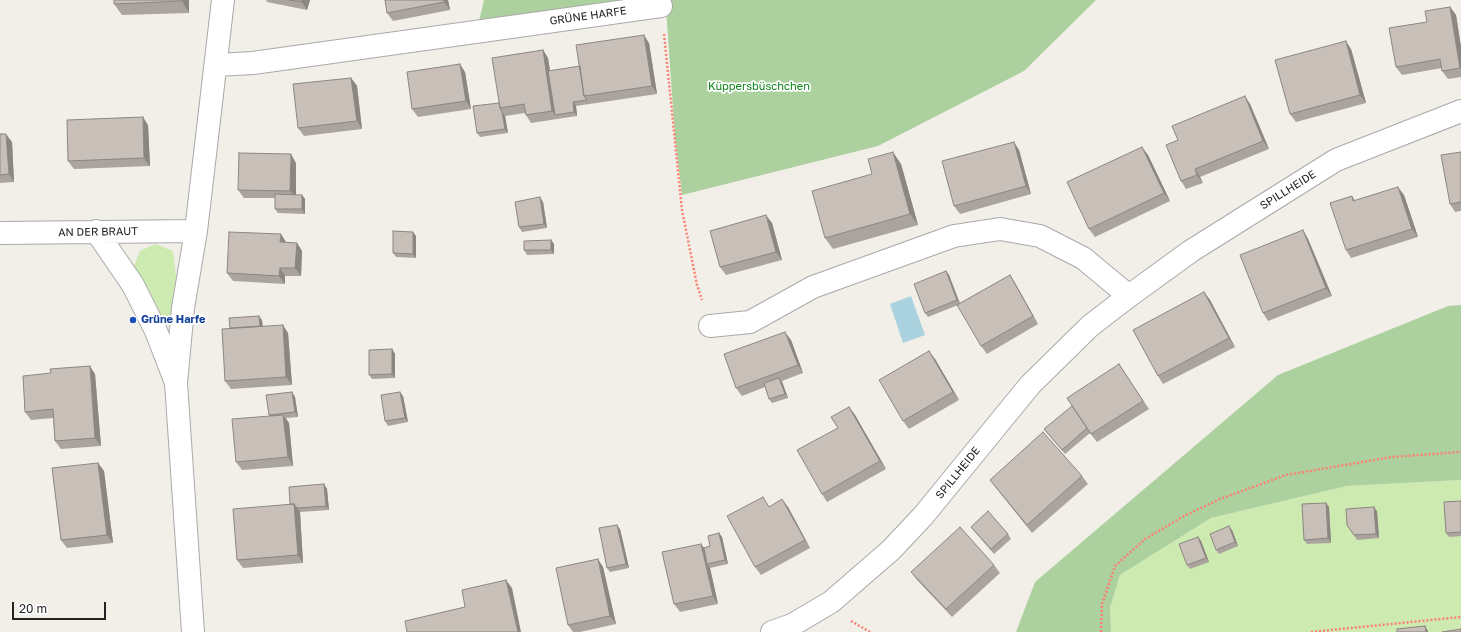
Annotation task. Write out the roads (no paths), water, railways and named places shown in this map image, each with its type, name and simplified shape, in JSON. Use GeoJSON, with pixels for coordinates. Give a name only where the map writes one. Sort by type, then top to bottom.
{"type":"FeatureCollection","features":[{"type":"Feature","properties":{"kind":"street"},"geometry":{"type":"LineString","coordinates":[[193,632],[176,383],[183,308],[196,231],[217,65],[223,0]]}},
{"type":"Feature","properties":{"kind":"street","name":"GRÜNE HARFE"},"geometry":{"type":"LineString","coordinates":[[217,65],[253,63],[661,6]]}},
{"type":"Feature","properties":{"kind":"street","name":"SPILLHEIDE"},"geometry":{"type":"LineString","coordinates":[[772,632],[792,625],[831,602],[891,550],[923,516],[1030,385],[1090,326],[1129,296],[1191,251],[1336,160],[1461,111]]}},
{"type":"Feature","properties":{"kind":"street"},"geometry":{"type":"LineString","coordinates":[[710,326],[750,322],[813,287],[954,236],[1000,229],[1040,236],[1083,258],[1129,296]]}},
{"type":"Feature","properties":{"kind":"street"},"geometry":{"type":"LineString","coordinates":[[96,231],[133,285],[156,331],[176,383]]}},
{"type":"Feature","properties":{"kind":"street","name":"AN DER BRAUT"},"geometry":{"type":"LineString","coordinates":[[0,233],[196,231]]}},
{"type":"Feature","properties":{"kind":"water"},"geometry":{"type":"Polygon","coordinates":[[[911,296],[925,335],[903,343],[890,304],[911,296]]]}},
{"type":"Feature","properties":{"kind":"place","name":"Grüne Harfe"},"geometry":{"type":"Point","coordinates":[133,320]}},
{"type":"Feature","properties":{"kind":"park label","name":"Küppersbüschchen"},"geometry":{"type":"Point","coordinates":[759,87]}}]}
